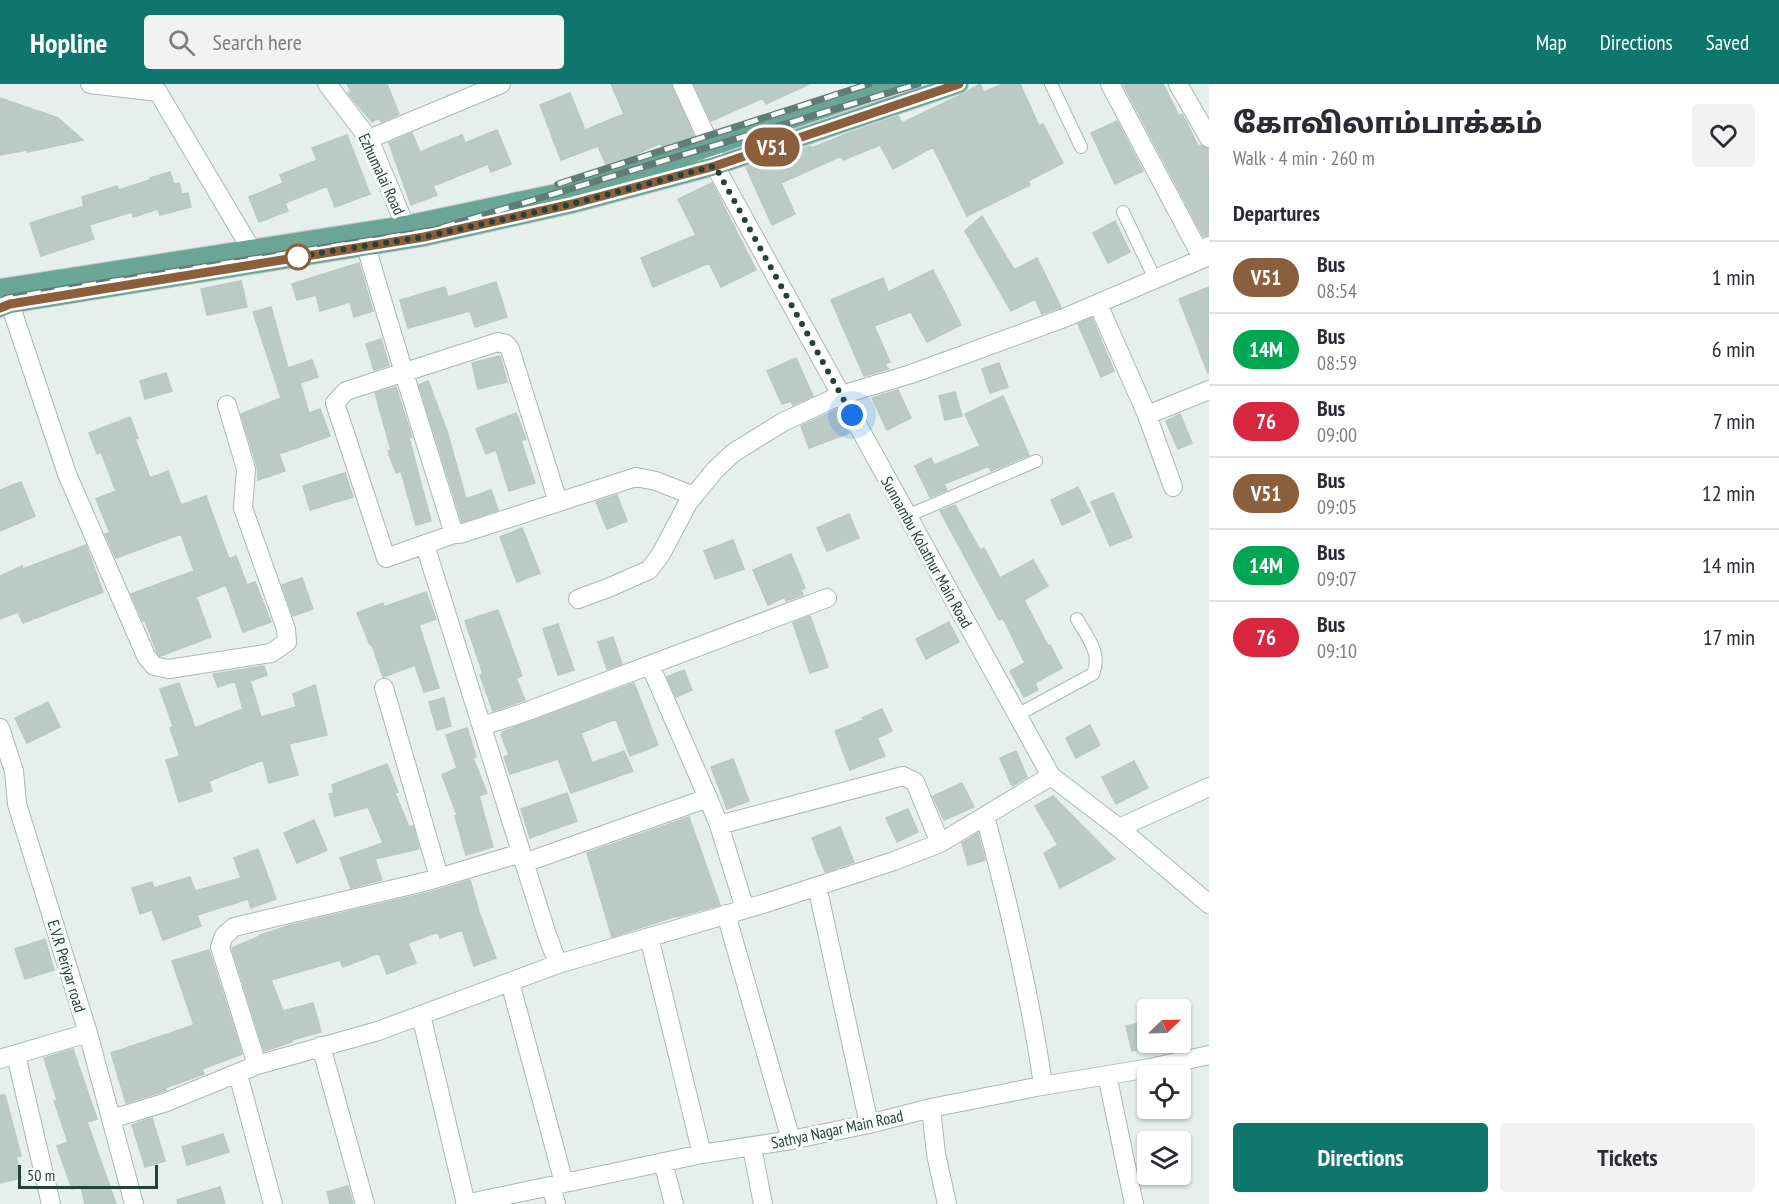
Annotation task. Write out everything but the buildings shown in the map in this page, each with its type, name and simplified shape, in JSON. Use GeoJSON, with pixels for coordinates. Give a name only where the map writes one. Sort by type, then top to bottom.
{"type":"FeatureCollection","features":[{"type":"Feature","properties":{"kind":"main road"},"geometry":{"type":"LineString","coordinates":[[3,300],[366,246],[406,232],[635,172],[895,84]]}},
{"type":"Feature","properties":{"kind":"main road"},"geometry":{"type":"LineString","coordinates":[[3,300],[251,249],[406,232],[424,237],[572,204],[715,166],[959,84]]}},
{"type":"Feature","properties":{"kind":"street"},"geometry":{"type":"LineString","coordinates":[[90,84],[156,88],[251,249]]}},
{"type":"Feature","properties":{"kind":"street","name":"Ezhumalai Road"},"geometry":{"type":"LineString","coordinates":[[327,84],[369,140],[406,232]]}},
{"type":"Feature","properties":{"kind":"street","name":"Sunnambu Kolathur Main Road"},"geometry":{"type":"LineString","coordinates":[[682,84],[711,147],[715,166],[1051,776],[1119,828],[1209,904]]}},
{"type":"Feature","properties":{"kind":"street"},"geometry":{"type":"LineString","coordinates":[[1110,84],[1199,252],[1209,246]]}},
{"type":"Feature","properties":{"kind":"street"},"geometry":{"type":"LineString","coordinates":[[1178,84],[1209,138]]}},
{"type":"Feature","properties":{"kind":"street"},"geometry":{"type":"LineString","coordinates":[[369,140],[495,85]]}},
{"type":"Feature","properties":{"kind":"street"},"geometry":{"type":"LineString","coordinates":[[366,246],[454,534]]}},
{"type":"Feature","properties":{"kind":"street"},"geometry":{"type":"LineString","coordinates":[[578,598],[649,570],[661,554],[688,503],[715,470],[733,453],[783,422],[841,395],[911,374],[1098,304],[1209,256]]}},
{"type":"Feature","properties":{"kind":"street"},"geometry":{"type":"LineString","coordinates":[[3,300],[67,474],[146,656],[154,666],[169,669],[271,653],[287,642],[286,629],[243,508],[246,469],[227,405]]}},
{"type":"Feature","properties":{"kind":"street"},"geometry":{"type":"LineString","coordinates":[[1098,304],[1147,415],[1173,488]]}},
{"type":"Feature","properties":{"kind":"street"},"geometry":{"type":"LineString","coordinates":[[558,502],[510,349],[506,344],[498,342],[346,392],[335,403],[386,558],[454,534],[460,534],[636,477],[656,481],[694,496]]}},
{"type":"Feature","properties":{"kind":"street"},"geometry":{"type":"LineString","coordinates":[[1147,415],[1209,390]]}},
{"type":"Feature","properties":{"kind":"street"},"geometry":{"type":"LineString","coordinates":[[425,544],[558,964]]}},
{"type":"Feature","properties":{"kind":"street"},"geometry":{"type":"LineString","coordinates":[[482,726],[520,714],[827,598]]}},
{"type":"Feature","properties":{"kind":"street"},"geometry":{"type":"LineString","coordinates":[[650,665],[719,825],[745,909]]}},
{"type":"Feature","properties":{"kind":"street"},"geometry":{"type":"LineString","coordinates":[[384,688],[439,878]]}},
{"type":"Feature","properties":{"kind":"street","name":"E.V.R Periyar road"},"geometry":{"type":"LineString","coordinates":[[0,728],[14,771],[17,804],[88,1033],[134,1204]]}},
{"type":"Feature","properties":{"kind":"street"},"geometry":{"type":"LineString","coordinates":[[719,825],[903,776],[915,782],[940,843]]}},
{"type":"Feature","properties":{"kind":"street"},"geometry":{"type":"LineString","coordinates":[[111,1119],[164,1103],[257,1065],[378,1031],[558,964],[745,909],[894,861],[940,843],[1051,776]]}},
{"type":"Feature","properties":{"kind":"street"},"geometry":{"type":"LineString","coordinates":[[1119,828],[1209,787]]}},
{"type":"Feature","properties":{"kind":"street"},"geometry":{"type":"LineString","coordinates":[[257,1065],[220,947],[224,936],[234,927],[523,858],[708,798]]}},
{"type":"Feature","properties":{"kind":"street"},"geometry":{"type":"LineString","coordinates":[[985,816],[1029,1000],[1043,1085]]}},
{"type":"Feature","properties":{"kind":"street"},"geometry":{"type":"LineString","coordinates":[[816,886],[869,1124]]}},
{"type":"Feature","properties":{"kind":"street"},"geometry":{"type":"LineString","coordinates":[[726,914],[791,1140]]}},
{"type":"Feature","properties":{"kind":"street"},"geometry":{"type":"LineString","coordinates":[[649,937],[702,1154]]}},
{"type":"Feature","properties":{"kind":"street"},"geometry":{"type":"LineString","coordinates":[[510,982],[557,1191]]}},
{"type":"Feature","properties":{"kind":"street"},"geometry":{"type":"LineString","coordinates":[[422,1015],[465,1204]]}},
{"type":"Feature","properties":{"kind":"street"},"geometry":{"type":"LineString","coordinates":[[51,1204],[8,1057],[88,1033]]}},
{"type":"Feature","properties":{"kind":"street"},"geometry":{"type":"LineString","coordinates":[[321,1046],[365,1204]]}},
{"type":"Feature","properties":{"kind":"street","name":"Sathya Nagar Main Road"},"geometry":{"type":"LineString","coordinates":[[465,1204],[557,1191],[663,1162],[791,1140],[1043,1085],[1209,1055]]}},
{"type":"Feature","properties":{"kind":"street"},"geometry":{"type":"LineString","coordinates":[[238,1074],[273,1204]]}},
{"type":"Feature","properties":{"kind":"street"},"geometry":{"type":"LineString","coordinates":[[1107,1075],[1134,1204]]}},
{"type":"Feature","properties":{"kind":"street"},"geometry":{"type":"LineString","coordinates":[[931,1108],[936,1154],[947,1204]]}},
{"type":"Feature","properties":{"kind":"street"},"geometry":{"type":"LineString","coordinates":[[752,1147],[763,1204]]}},
{"type":"Feature","properties":{"kind":"street"},"geometry":{"type":"LineString","coordinates":[[663,1162],[674,1204]]}},
{"type":"Feature","properties":{"kind":"lane"},"geometry":{"type":"LineString","coordinates":[[1051,84],[1081,147]]}},
{"type":"Feature","properties":{"kind":"lane"},"geometry":{"type":"LineString","coordinates":[[1123,212],[1155,279]]}},
{"type":"Feature","properties":{"kind":"lane"},"geometry":{"type":"LineString","coordinates":[[908,516],[1036,461]]}},
{"type":"Feature","properties":{"kind":"lane"},"geometry":{"type":"LineString","coordinates":[[1017,715],[1093,674],[1098,663],[1096,652],[1077,619]]}},
{"type":"Feature","properties":{"kind":"railway"},"geometry":{"type":"LineString","coordinates":[[558,184],[869,84]]}},
{"type":"Feature","properties":{"kind":"railway"},"geometry":{"type":"LineString","coordinates":[[0,301],[7,298],[434,230],[918,84]]}},
{"type":"Feature","properties":{"kind":"bus line","name":"V51"},"geometry":{"type":"LineString","coordinates":[[0,308],[10,304],[424,237],[572,204],[715,166],[959,84]]}},
{"type":"Feature","properties":{"kind":"route"},"geometry":{"type":"LineString","coordinates":[[298,257],[294,257],[424,237],[572,204],[715,166],[852,415]]}}]}
